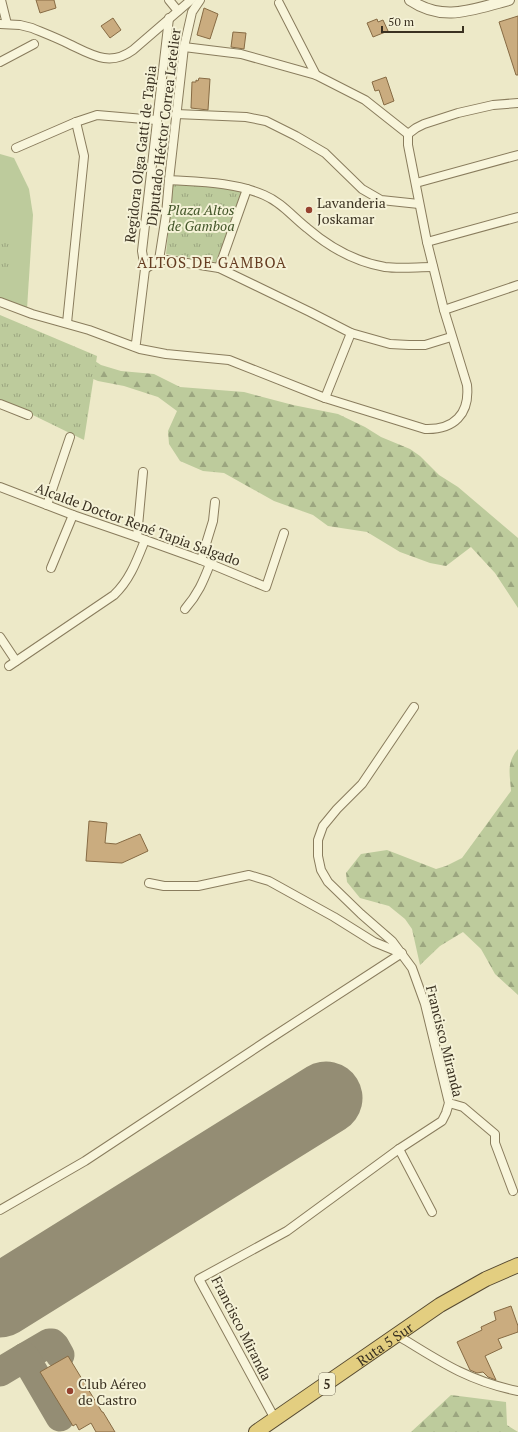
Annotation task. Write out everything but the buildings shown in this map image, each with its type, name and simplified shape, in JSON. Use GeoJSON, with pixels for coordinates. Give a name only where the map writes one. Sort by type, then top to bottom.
{"type":"FeatureCollection","features":[{"type":"Feature","properties":{"kind":"highway","name":"Ruta 5 Sur"},"geometry":{"type":"LineString","coordinates":[[256,1432],[435,1308],[463,1291],[518,1265]]}},
{"type":"Feature","properties":{"kind":"street"},"geometry":{"type":"LineString","coordinates":[[1,0],[3,24],[20,25],[32,28],[98,58],[118,58],[126,56],[191,0]]}},
{"type":"Feature","properties":{"kind":"street"},"geometry":{"type":"LineString","coordinates":[[169,0],[178,11]]}},
{"type":"Feature","properties":{"kind":"street","name":"Diputado Héctor Correa Letelier"},"geometry":{"type":"LineString","coordinates":[[159,260],[166,215],[184,46],[192,12],[200,0]]}},
{"type":"Feature","properties":{"kind":"street"},"geometry":{"type":"LineString","coordinates":[[410,0],[429,10],[453,14],[509,0]]}},
{"type":"Feature","properties":{"kind":"street"},"geometry":{"type":"LineString","coordinates":[[279,3],[316,75]]}},
{"type":"Feature","properties":{"kind":"street","name":"Regidora Olga Gatti de Tapia"},"geometry":{"type":"LineString","coordinates":[[133,346],[136,343],[146,269],[142,250],[169,18]]}},
{"type":"Feature","properties":{"kind":"street"},"geometry":{"type":"LineString","coordinates":[[0,62],[34,44]]}},
{"type":"Feature","properties":{"kind":"street"},"geometry":{"type":"LineString","coordinates":[[184,46],[241,54],[316,75],[365,100],[408,134]]}},
{"type":"Feature","properties":{"kind":"street"},"geometry":{"type":"LineString","coordinates":[[408,134],[424,124],[458,113],[493,105],[518,104]]}},
{"type":"Feature","properties":{"kind":"street"},"geometry":{"type":"LineString","coordinates":[[176,114],[246,117],[266,121],[296,136],[324,153],[362,189],[381,200],[419,204]]}},
{"type":"Feature","properties":{"kind":"street"},"geometry":{"type":"LineString","coordinates":[[16,148],[76,122],[97,115],[156,120]]}},
{"type":"Feature","properties":{"kind":"street"},"geometry":{"type":"LineString","coordinates":[[67,323],[84,156],[76,122]]}},
{"type":"Feature","properties":{"kind":"street"},"geometry":{"type":"LineString","coordinates":[[0,302],[32,314],[67,323],[140,349],[166,354],[229,360],[325,398],[425,429],[450,426],[456,421],[466,403],[468,395],[467,385],[444,310],[427,242],[408,145],[408,134]]}},
{"type":"Feature","properties":{"kind":"street"},"geometry":{"type":"LineString","coordinates":[[416,183],[518,155]]}},
{"type":"Feature","properties":{"kind":"street"},"geometry":{"type":"LineString","coordinates":[[169,180],[226,184],[247,189],[265,195],[279,203],[318,238],[336,250],[385,267],[433,267]]}},
{"type":"Feature","properties":{"kind":"street"},"geometry":{"type":"LineString","coordinates":[[219,268],[247,189]]}},
{"type":"Feature","properties":{"kind":"street"},"geometry":{"type":"LineString","coordinates":[[427,242],[518,217]]}},
{"type":"Feature","properties":{"kind":"street"},"geometry":{"type":"LineString","coordinates":[[146,269],[159,260],[219,268],[351,333],[390,344],[425,345],[452,337]]}},
{"type":"Feature","properties":{"kind":"street"},"geometry":{"type":"LineString","coordinates":[[444,310],[518,285]]}},
{"type":"Feature","properties":{"kind":"street"},"geometry":{"type":"LineString","coordinates":[[325,398],[351,333]]}},
{"type":"Feature","properties":{"kind":"street"},"geometry":{"type":"LineString","coordinates":[[0,404],[28,415]]}},
{"type":"Feature","properties":{"kind":"street"},"geometry":{"type":"LineString","coordinates":[[47,505],[70,437]]}},
{"type":"Feature","properties":{"kind":"street"},"geometry":{"type":"LineString","coordinates":[[137,537],[143,472]]}},
{"type":"Feature","properties":{"kind":"street","name":"Alcalde Doctor René Tapia Salgado"},"geometry":{"type":"LineString","coordinates":[[0,487],[73,515],[201,560],[266,587],[284,533]]}},
{"type":"Feature","properties":{"kind":"street"},"geometry":{"type":"LineString","coordinates":[[201,560],[213,521],[215,502]]}},
{"type":"Feature","properties":{"kind":"street"},"geometry":{"type":"LineString","coordinates":[[51,568],[73,515]]}},
{"type":"Feature","properties":{"kind":"street"},"geometry":{"type":"LineString","coordinates":[[0,637],[13,664],[122,588],[128,579],[145,540]]}},
{"type":"Feature","properties":{"kind":"street"},"geometry":{"type":"LineString","coordinates":[[185,609],[200,590],[210,564]]}},
{"type":"Feature","properties":{"kind":"street","name":"Francisco Miranda"},"geometry":{"type":"LineString","coordinates":[[275,1420],[199,1279],[287,1231],[399,1150],[442,1121],[449,1103],[424,1004],[412,968],[392,941],[328,882],[321,870],[318,856],[318,840],[323,826],[336,809],[362,784],[414,707]]}},
{"type":"Feature","properties":{"kind":"street"},"geometry":{"type":"LineString","coordinates":[[149,883],[164,886],[198,886],[249,875],[269,881],[334,917],[374,942],[402,954]]}},
{"type":"Feature","properties":{"kind":"street"},"geometry":{"type":"LineString","coordinates":[[0,1210],[85,1161],[261,1044],[402,954]]}},
{"type":"Feature","properties":{"kind":"street"},"geometry":{"type":"LineString","coordinates":[[449,1103],[463,1107],[495,1134],[495,1143],[513,1191]]}},
{"type":"Feature","properties":{"kind":"street"},"geometry":{"type":"LineString","coordinates":[[399,1150],[432,1212]]}},
{"type":"Feature","properties":{"kind":"street"},"geometry":{"type":"LineString","coordinates":[[397,1335],[452,1369],[497,1387],[518,1391]]}},
{"type":"Feature","properties":{"kind":"green space"},"geometry":{"type":"Polygon","coordinates":[[[0,154],[14,158],[29,189],[33,215],[27,309],[0,299],[0,154]]]}},
{"type":"Feature","properties":{"kind":"green space","name":"Plaza Altos de Gamboa"},"geometry":{"type":"Polygon","coordinates":[[[173,184],[221,187],[242,192],[216,262],[166,254],[173,184]]]}},
{"type":"Feature","properties":{"kind":"green space"},"geometry":{"type":"Polygon","coordinates":[[[0,240],[11,241],[9,276],[0,275],[0,240]]]}},
{"type":"Feature","properties":{"kind":"green space"},"geometry":{"type":"Polygon","coordinates":[[[0,315],[97,356],[84,440],[0,399],[0,315]]]}},
{"type":"Feature","properties":{"kind":"green space"},"geometry":{"type":"Polygon","coordinates":[[[83,353],[101,365],[121,371],[154,374],[180,387],[244,392],[293,405],[338,414],[365,427],[381,437],[410,449],[420,456],[439,475],[458,487],[518,538],[518,608],[495,573],[471,547],[446,566],[430,563],[400,552],[367,532],[328,526],[313,515],[274,501],[224,473],[203,471],[180,461],[169,444],[168,431],[177,411],[158,397],[124,386],[98,381],[72,370],[83,353]]]}},
{"type":"Feature","properties":{"kind":"green space"},"geometry":{"type":"Polygon","coordinates":[[[518,749],[518,995],[495,974],[481,949],[463,932],[440,946],[420,965],[412,929],[405,919],[389,906],[360,898],[347,882],[346,873],[361,854],[387,850],[436,869],[462,858],[511,791],[510,764],[518,749]]]}},
{"type":"Feature","properties":{"kind":"green space"},"geometry":{"type":"Polygon","coordinates":[[[451,1395],[506,1402],[507,1425],[518,1432],[411,1432],[451,1395]]]}},
{"type":"Feature","properties":{"kind":"taxiway"},"geometry":{"type":"LineString","coordinates":[[25,1357],[49,1343],[52,1343],[55,1346],[60,1355]]}},
{"type":"Feature","properties":{"kind":"taxiway"},"geometry":{"type":"LineString","coordinates":[[0,1372],[25,1357],[60,1417]]}},
{"type":"Feature","properties":{"kind":"runway"},"geometry":{"type":"LineString","coordinates":[[0,1301],[326,1098]]}},
{"type":"Feature","properties":{"kind":"place","name":"Lavanderia Joskamar"},"geometry":{"type":"Point","coordinates":[309,210]}},
{"type":"Feature","properties":{"kind":"place","name":"Club Aéreo de Castro"},"geometry":{"type":"Point","coordinates":[70,1391]}},
{"type":"Feature","properties":{"kind":"district","name":"ALTOS DE GAMBOA"},"geometry":{"type":"Point","coordinates":[212,262]}}]}
